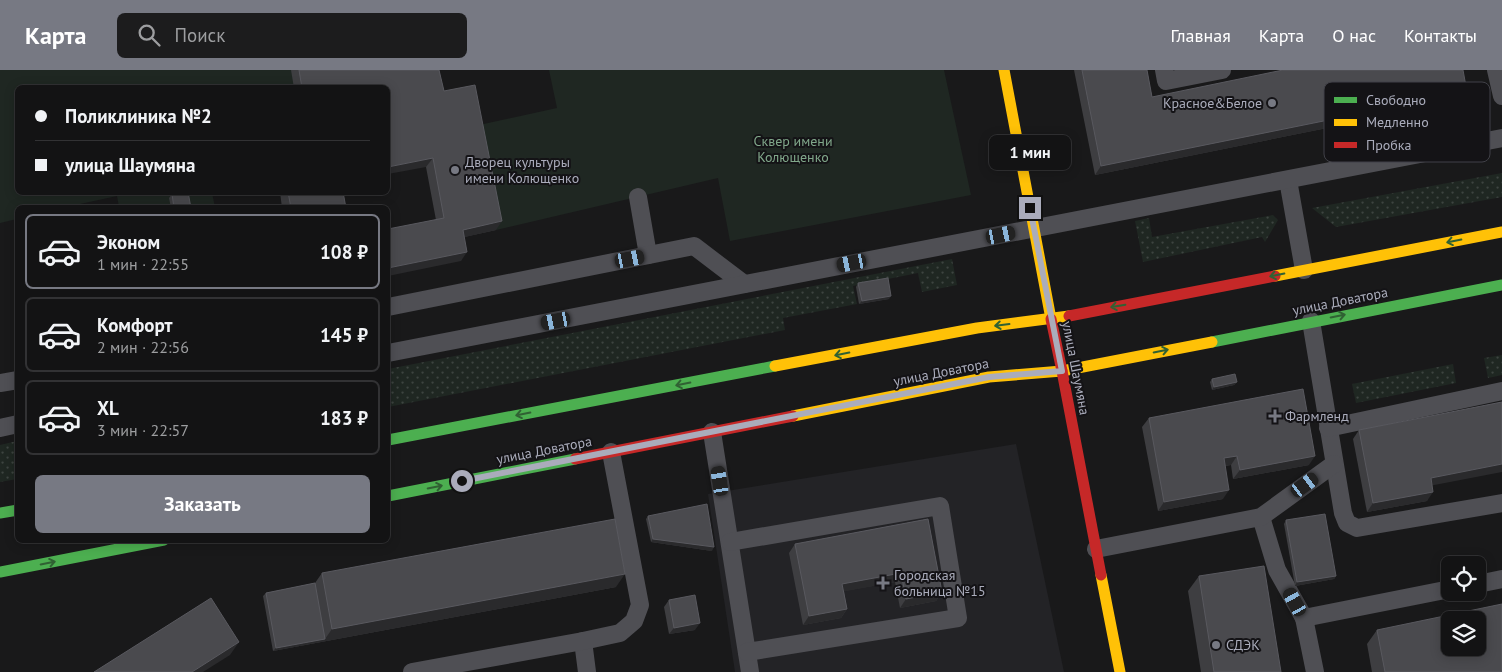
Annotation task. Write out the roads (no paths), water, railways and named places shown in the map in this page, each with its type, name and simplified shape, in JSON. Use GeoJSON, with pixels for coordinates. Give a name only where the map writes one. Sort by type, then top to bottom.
{"type":"FeatureCollection","features":[{"type":"Feature","properties":{"kind":"main road","name":"улица Шаумяна"},"geometry":{"type":"LineString","coordinates":[[1004,70],[1120,672]]}},
{"type":"Feature","properties":{"kind":"main road"},"geometry":{"type":"LineString","coordinates":[[390,440],[978,328],[1051,319],[1502,232]]}},
{"type":"Feature","properties":{"kind":"main road","name":"улица Доватора"},"geometry":{"type":"LineString","coordinates":[[390,496],[989,377],[1062,371],[1502,285]]}},
{"type":"Feature","properties":{"kind":"main road"},"geometry":{"type":"LineString","coordinates":[[0,513],[15,510]]}},
{"type":"Feature","properties":{"kind":"main road"},"geometry":{"type":"LineString","coordinates":[[0,572],[149,543]]}},
{"type":"Feature","properties":{"kind":"lane"},"geometry":{"type":"LineString","coordinates":[[1164,70],[1166,81],[1222,70]]}},
{"type":"Feature","properties":{"kind":"lane"},"geometry":{"type":"LineString","coordinates":[[1496,70],[1502,96]]}},
{"type":"Feature","properties":{"kind":"lane"},"geometry":{"type":"LineString","coordinates":[[390,353],[1380,162]]}},
{"type":"Feature","properties":{"kind":"lane"},"geometry":{"type":"LineString","coordinates":[[1288,180],[1304,270]]}},
{"type":"Feature","properties":{"kind":"lane"},"geometry":{"type":"LineString","coordinates":[[638,197],[648,255]]}},
{"type":"Feature","properties":{"kind":"lane"},"geometry":{"type":"LineString","coordinates":[[390,307],[694,246],[744,284]]}},
{"type":"Feature","properties":{"kind":"lane"},"geometry":{"type":"LineString","coordinates":[[1311,321],[1334,464],[1343,513],[1347,524],[1357,528],[1502,503]]}},
{"type":"Feature","properties":{"kind":"lane"},"geometry":{"type":"LineString","coordinates":[[0,384],[15,381]]}},
{"type":"Feature","properties":{"kind":"lane"},"geometry":{"type":"LineString","coordinates":[[1328,428],[1502,392]]}},
{"type":"Feature","properties":{"kind":"lane"},"geometry":{"type":"LineString","coordinates":[[0,428],[15,425]]}},
{"type":"Feature","properties":{"kind":"lane"},"geometry":{"type":"LineString","coordinates":[[712,432],[750,672]]}},
{"type":"Feature","properties":{"kind":"lane"},"geometry":{"type":"LineString","coordinates":[[412,672],[441,669],[620,633],[634,621],[640,605],[611,452]]}},
{"type":"Feature","properties":{"kind":"lane"},"geometry":{"type":"LineString","coordinates":[[1096,549],[1261,517],[1334,464]]}},
{"type":"Feature","properties":{"kind":"lane"},"geometry":{"type":"LineString","coordinates":[[730,542],[940,506],[958,618],[746,652]]}},
{"type":"Feature","properties":{"kind":"lane"},"geometry":{"type":"LineString","coordinates":[[1261,517],[1277,570],[1304,618],[1314,672]]}},
{"type":"Feature","properties":{"kind":"lane"},"geometry":{"type":"LineString","coordinates":[[1486,582],[1502,579]]}},
{"type":"Feature","properties":{"kind":"lane"},"geometry":{"type":"LineString","coordinates":[[1304,618],[1441,591]]}},
{"type":"Feature","properties":{"kind":"lane"},"geometry":{"type":"LineString","coordinates":[[583,641],[588,672]]}},
{"type":"Feature","properties":{"kind":"place","name":"Красное&Белое"},"geometry":{"type":"Point","coordinates":[1272,103]}},
{"type":"Feature","properties":{"kind":"place","name":"Дворец культуры имени Колющенко"},"geometry":{"type":"Point","coordinates":[455,170]}},
{"type":"Feature","properties":{"kind":"place","name":"Фармленд"},"geometry":{"type":"Point","coordinates":[1275,416]}},
{"type":"Feature","properties":{"kind":"place","name":"Городская больница №15"},"geometry":{"type":"Point","coordinates":[883,583]}},
{"type":"Feature","properties":{"kind":"place","name":"СДЭК"},"geometry":{"type":"Point","coordinates":[1216,645]}},
{"type":"Feature","properties":{"kind":"park label","name":"Сквер имени Колющенко"},"geometry":{"type":"Point","coordinates":[793,149]}}]}
